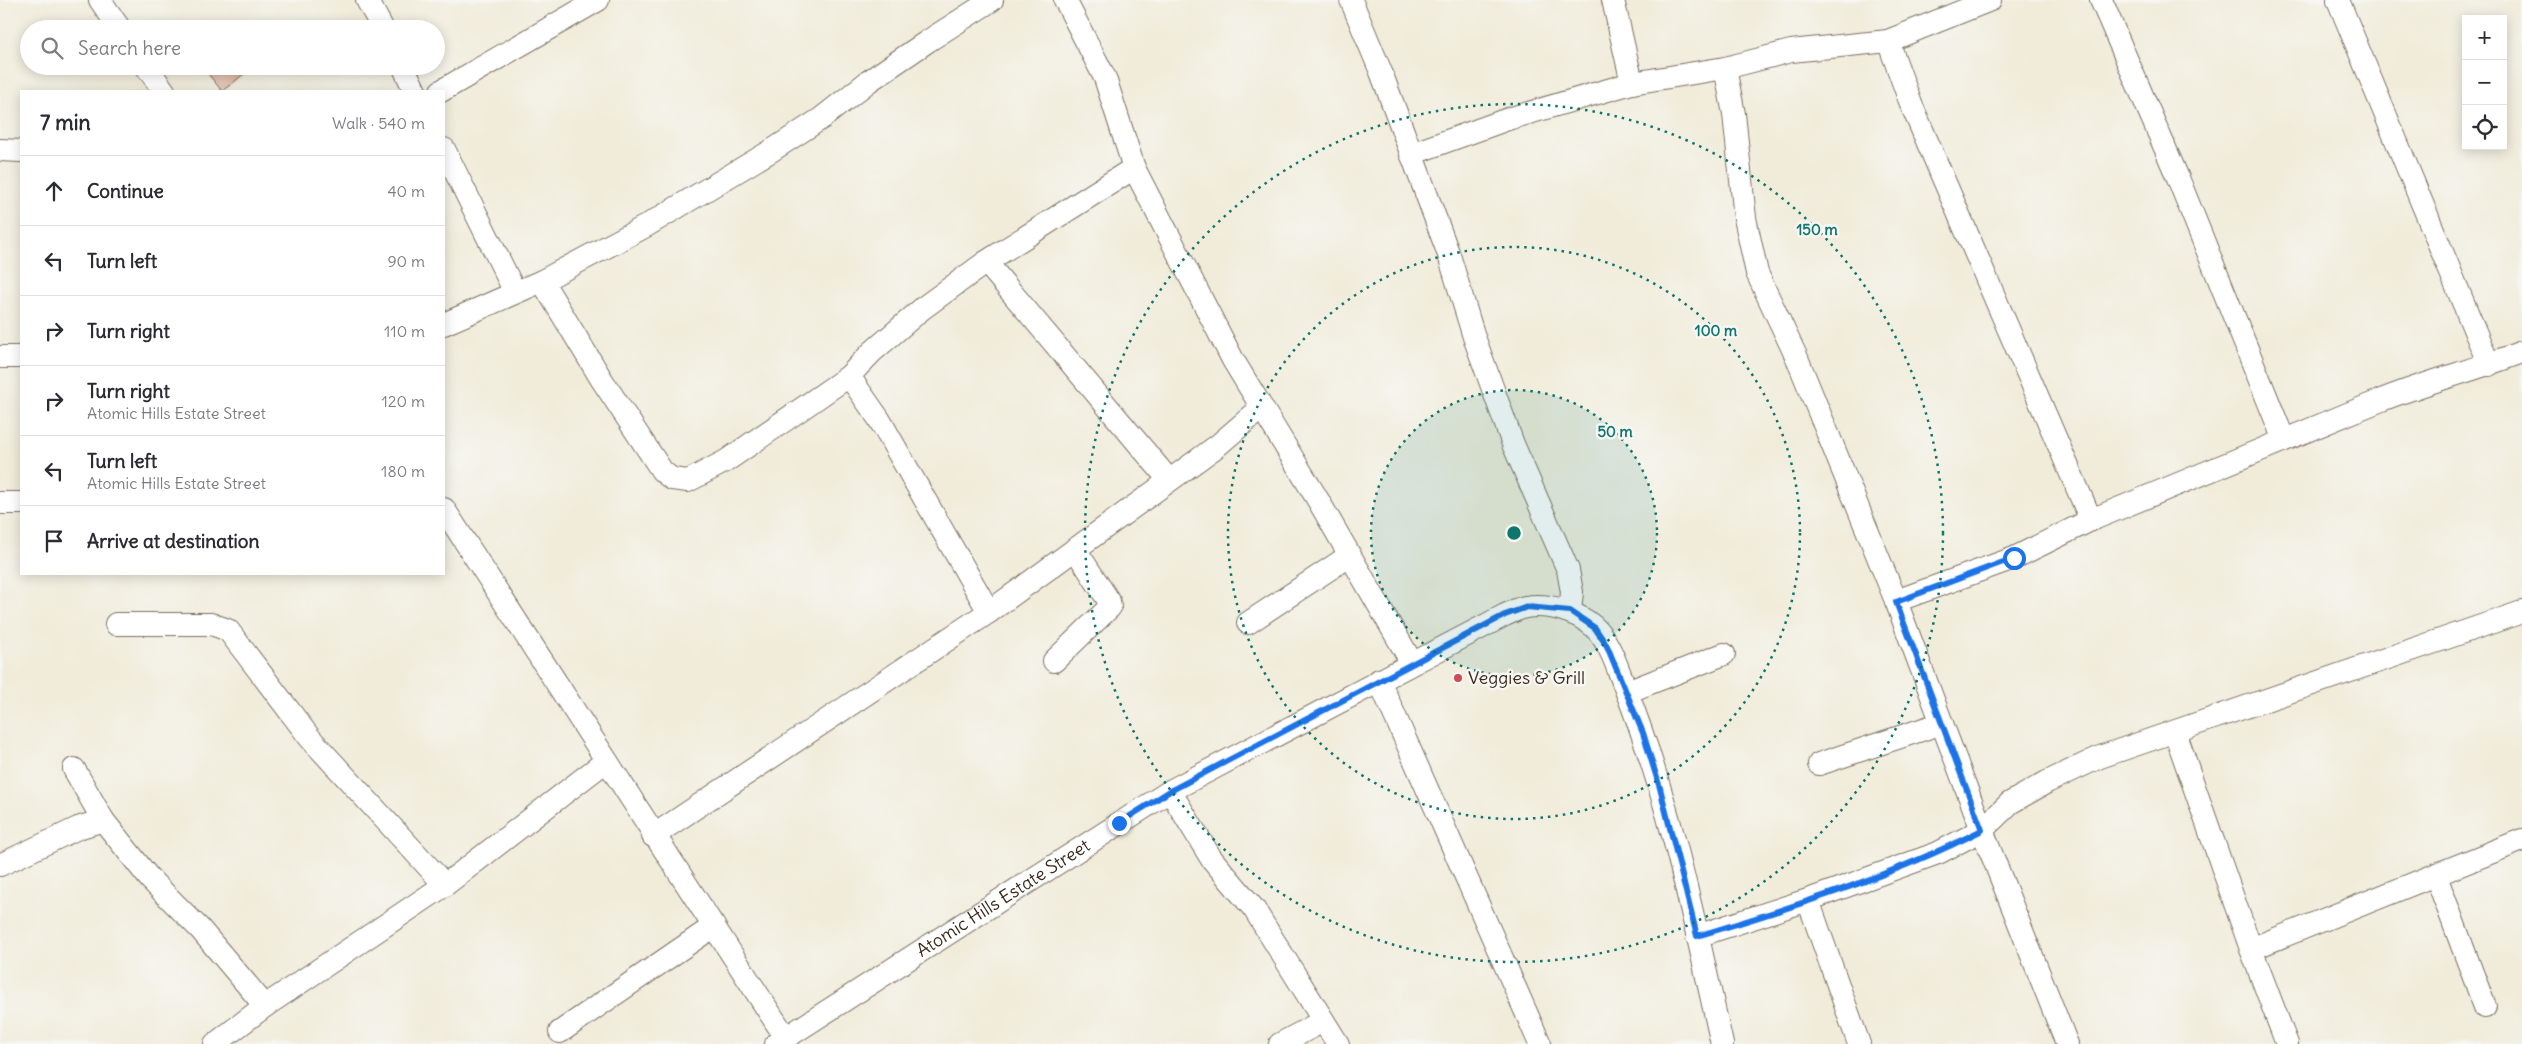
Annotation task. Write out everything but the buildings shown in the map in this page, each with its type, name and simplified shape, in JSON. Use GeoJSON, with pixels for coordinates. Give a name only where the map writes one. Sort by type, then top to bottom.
{"type":"FeatureCollection","features":[{"type":"Feature","properties":{"kind":"street"},"geometry":{"type":"LineString","coordinates":[[100,0],[114,20]]}},
{"type":"Feature","properties":{"kind":"street"},"geometry":{"type":"LineString","coordinates":[[367,0],[378,20]]}},
{"type":"Feature","properties":{"kind":"street"},"geometry":{"type":"LineString","coordinates":[[443,90],[598,0]]}},
{"type":"Feature","properties":{"kind":"street"},"geometry":{"type":"LineString","coordinates":[[445,324],[542,281],[646,226],[822,118],[869,81],[992,0]]}},
{"type":"Feature","properties":{"kind":"street"},"geometry":{"type":"LineString","coordinates":[[1065,0],[1105,78],[1134,168],[1233,360],[1260,409],[1318,500],[1412,663]]}},
{"type":"Feature","properties":{"kind":"street"},"geometry":{"type":"LineString","coordinates":[[1351,0],[1382,72],[1449,255],[1474,338],[1513,444],[1568,570],[1572,592],[1570,611]]}},
{"type":"Feature","properties":{"kind":"street"},"geometry":{"type":"LineString","coordinates":[[1612,0],[1632,83]]}},
{"type":"Feature","properties":{"kind":"street"},"geometry":{"type":"LineString","coordinates":[[1411,154],[1508,119],[1632,83],[1724,68],[1792,50],[1888,41],[1953,7],[1990,0]]}},
{"type":"Feature","properties":{"kind":"street"},"geometry":{"type":"LineString","coordinates":[[2101,0],[2178,178],[2284,440]]}},
{"type":"Feature","properties":{"kind":"street"},"geometry":{"type":"LineString","coordinates":[[2338,0],[2489,364]]}},
{"type":"Feature","properties":{"kind":"street"},"geometry":{"type":"LineString","coordinates":[[1888,41],[1911,104],[2091,520]]}},
{"type":"Feature","properties":{"kind":"street"},"geometry":{"type":"LineString","coordinates":[[1724,68],[1734,114],[1745,218],[1757,273],[1797,358],[1896,602],[1982,830],[2067,1044]]}},
{"type":"Feature","properties":{"kind":"street"},"geometry":{"type":"LineString","coordinates":[[152,75],[163,90]]}},
{"type":"Feature","properties":{"kind":"street"},"geometry":{"type":"LineString","coordinates":[[407,75],[414,90]]}},
{"type":"Feature","properties":{"kind":"street"},"geometry":{"type":"LineString","coordinates":[[0,150],[20,151]]}},
{"type":"Feature","properties":{"kind":"street"},"geometry":{"type":"LineString","coordinates":[[445,151],[515,292]]}},
{"type":"Feature","properties":{"kind":"street"},"geometry":{"type":"LineString","coordinates":[[542,281],[662,472],[672,479],[688,481],[726,460],[849,376],[872,352],[923,308],[986,262],[1134,168]]}},
{"type":"Feature","properties":{"kind":"street"},"geometry":{"type":"LineString","coordinates":[[986,262],[1169,480]]}},
{"type":"Feature","properties":{"kind":"street"},"geometry":{"type":"LineString","coordinates":[[1896,602],[2014,558],[2091,520],[2416,386],[2522,352]]}},
{"type":"Feature","properties":{"kind":"street"},"geometry":{"type":"LineString","coordinates":[[0,357],[20,356]]}},
{"type":"Feature","properties":{"kind":"street"},"geometry":{"type":"LineString","coordinates":[[849,376],[879,419],[989,612]]}},
{"type":"Feature","properties":{"kind":"street"},"geometry":{"type":"LineString","coordinates":[[653,836],[989,612],[1217,446],[1260,409]]}},
{"type":"Feature","properties":{"kind":"street"},"geometry":{"type":"LineString","coordinates":[[0,503],[20,503]]}},
{"type":"Feature","properties":{"kind":"street"},"geometry":{"type":"LineString","coordinates":[[445,511],[653,836],[714,926],[781,1041]]}},
{"type":"Feature","properties":{"kind":"street"},"geometry":{"type":"LineString","coordinates":[[1054,661],[1110,606],[1109,601],[1075,549]]}},
{"type":"Feature","properties":{"kind":"street"},"geometry":{"type":"LineString","coordinates":[[1248,623],[1349,556]]}},
{"type":"Feature","properties":{"kind":"street","name":"Atomic Hills Estate Street"},"geometry":{"type":"LineString","coordinates":[[781,1041],[1170,791],[1505,615],[1527,607],[1570,611],[1595,628],[1607,646],[1643,733],[1660,788],[1722,1044]]}},
{"type":"Feature","properties":{"kind":"street"},"geometry":{"type":"LineString","coordinates":[[1697,936],[1808,900],[1938,853],[1982,830],[2010,803],[2047,782],[2100,758],[2522,612]]}},
{"type":"Feature","properties":{"kind":"street"},"geometry":{"type":"LineString","coordinates":[[116,624],[211,624],[228,630],[310,738],[445,885]]}},
{"type":"Feature","properties":{"kind":"street"},"geometry":{"type":"LineString","coordinates":[[1627,692],[1724,654]]}},
{"type":"Feature","properties":{"kind":"street"},"geometry":{"type":"LineString","coordinates":[[1379,680],[1540,1044]]}},
{"type":"Feature","properties":{"kind":"street"},"geometry":{"type":"LineString","coordinates":[[1820,764],[1942,723]]}},
{"type":"Feature","properties":{"kind":"street"},"geometry":{"type":"LineString","coordinates":[[2175,732],[2251,949],[2287,1044]]}},
{"type":"Feature","properties":{"kind":"street"},"geometry":{"type":"LineString","coordinates":[[215,1044],[265,1006],[445,885],[606,761]]}},
{"type":"Feature","properties":{"kind":"street"},"geometry":{"type":"LineString","coordinates":[[74,769],[103,820],[150,879],[200,929],[265,1006]]}},
{"type":"Feature","properties":{"kind":"street"},"geometry":{"type":"LineString","coordinates":[[1170,791],[1211,858],[1254,909],[1338,1044]]}},
{"type":"Feature","properties":{"kind":"street"},"geometry":{"type":"LineString","coordinates":[[0,865],[78,828],[103,820]]}},
{"type":"Feature","properties":{"kind":"street"},"geometry":{"type":"LineString","coordinates":[[2251,949],[2522,840]]}},
{"type":"Feature","properties":{"kind":"street"},"geometry":{"type":"LineString","coordinates":[[2436,876],[2485,1007]]}},
{"type":"Feature","properties":{"kind":"street"},"geometry":{"type":"LineString","coordinates":[[1808,900],[1859,1044]]}},
{"type":"Feature","properties":{"kind":"street"},"geometry":{"type":"LineString","coordinates":[[560,1032],[714,926]]}},
{"type":"Feature","properties":{"kind":"street"},"geometry":{"type":"LineString","coordinates":[[1280,1044],[1323,1021]]}},
{"type":"Feature","properties":{"kind":"place","name":"Veggies & Grill"},"geometry":{"type":"Point","coordinates":[1458,678]}},
{"type":"Feature","properties":{"kind":"route"},"geometry":{"type":"LineString","coordinates":[[1119,823],[1170,791],[1505,615],[1527,607],[1570,611],[1595,628],[1607,646],[1643,733],[1660,788],[1697,936],[1808,900],[1938,853],[1982,830],[1896,602],[2014,558]]}}]}
